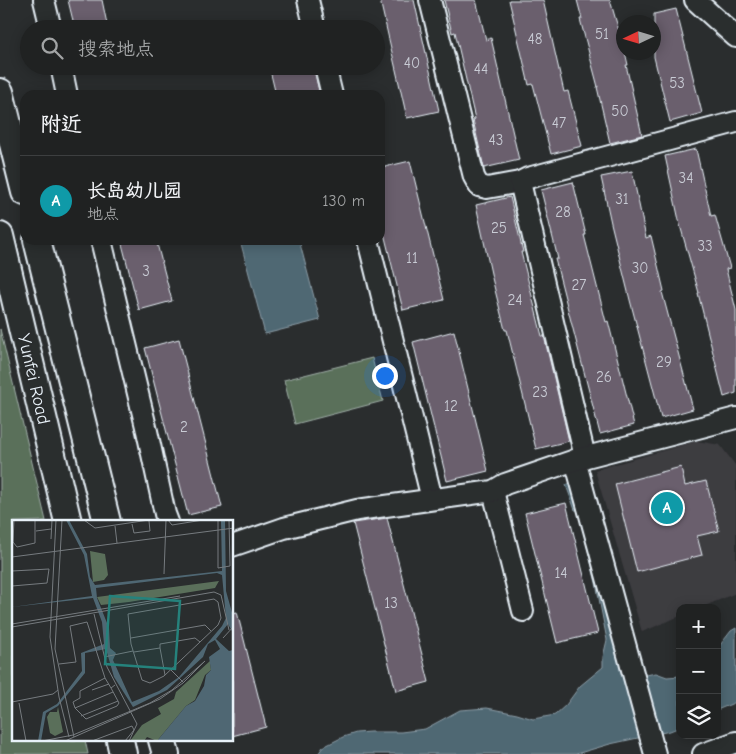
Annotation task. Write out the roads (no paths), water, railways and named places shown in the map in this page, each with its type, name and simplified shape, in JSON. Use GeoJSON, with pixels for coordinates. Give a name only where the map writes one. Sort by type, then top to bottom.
{"type":"FeatureCollection","features":[{"type":"Feature","properties":{"kind":"main road"},"geometry":{"type":"LineString","coordinates":[[0,92],[20,153]]}},
{"type":"Feature","properties":{"kind":"main road","name":"Yunfei Road"},"geometry":{"type":"LineString","coordinates":[[0,236],[68,520]]}},
{"type":"Feature","properties":{"kind":"main road","name":"Yunfei Road"},"geometry":{"type":"LineString","coordinates":[[38,245],[107,520]]}},
{"type":"Feature","properties":{"kind":"street"},"geometry":{"type":"LineString","coordinates":[[44,0],[49,20]]}},
{"type":"Feature","properties":{"kind":"street"},"geometry":{"type":"LineString","coordinates":[[308,0],[313,20]]}},
{"type":"Feature","properties":{"kind":"street"},"geometry":{"type":"LineString","coordinates":[[430,0],[474,177],[479,186],[487,188],[520,182],[528,178],[736,122]]}},
{"type":"Feature","properties":{"kind":"street"},"geometry":{"type":"LineString","coordinates":[[695,0],[736,37]]}},
{"type":"Feature","properties":{"kind":"street"},"geometry":{"type":"LineString","coordinates":[[62,75],[66,90]]}},
{"type":"Feature","properties":{"kind":"street"},"geometry":{"type":"LineString","coordinates":[[327,75],[331,90]]}},
{"type":"Feature","properties":{"kind":"street"},"geometry":{"type":"LineString","coordinates":[[520,182],[580,458],[629,659],[653,745]]}},
{"type":"Feature","properties":{"kind":"street"},"geometry":{"type":"LineString","coordinates":[[102,245],[167,520]]}},
{"type":"Feature","properties":{"kind":"street"},"geometry":{"type":"LineString","coordinates":[[369,245],[432,499]]}},
{"type":"Feature","properties":{"kind":"street"},"geometry":{"type":"LineString","coordinates":[[234,545],[284,528],[357,510],[493,491],[505,484],[580,458],[736,418]]}},
{"type":"Feature","properties":{"kind":"street"},"geometry":{"type":"LineString","coordinates":[[493,491],[523,611]]}},
{"type":"Feature","properties":{"kind":"street"},"geometry":{"type":"LineString","coordinates":[[703,754],[736,742]]}},
{"type":"Feature","properties":{"kind":"water"},"geometry":{"type":"Polygon","coordinates":[[[241,245],[300,245],[320,320],[265,334],[241,245]]]}},
{"type":"Feature","properties":{"kind":"water"},"geometry":{"type":"Polygon","coordinates":[[[575,481],[631,678],[656,673],[667,677],[676,676],[676,729],[576,754],[318,754],[323,747],[343,737],[356,733],[401,732],[425,729],[460,710],[487,708],[533,719],[555,715],[566,705],[580,686],[603,667],[607,640],[596,583],[578,510],[575,510],[566,485],[575,481]]]}},
{"type":"Feature","properties":{"kind":"water"},"geometry":{"type":"Polygon","coordinates":[[[736,628],[736,702],[721,708],[721,644],[731,631],[736,628]]]}},
{"type":"Feature","properties":{"kind":"place","name":"长岛幼儿园"},"geometry":{"type":"Point","coordinates":[667,508]}}]}
